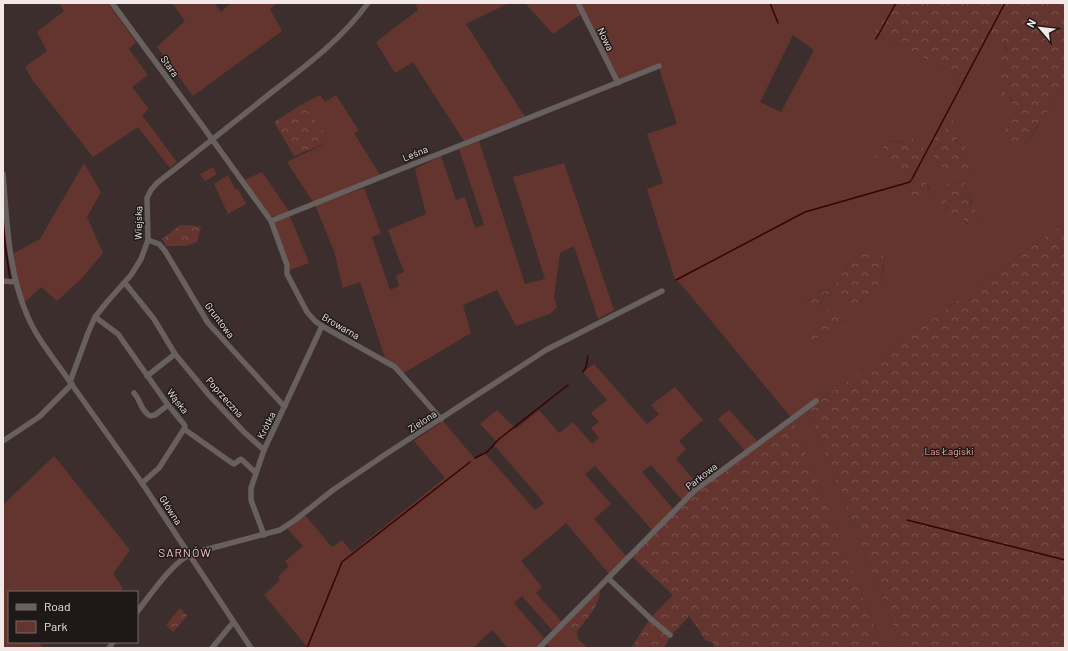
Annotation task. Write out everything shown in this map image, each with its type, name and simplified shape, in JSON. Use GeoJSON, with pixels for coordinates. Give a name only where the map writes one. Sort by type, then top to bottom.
{"type":"FeatureCollection","features":[{"type":"Feature","properties":{"kind":"street","name":"Stara"},"geometry":{"type":"LineString","coordinates":[[112,3],[212,140]]}},
{"type":"Feature","properties":{"kind":"street","name":"Wiejska"},"geometry":{"type":"LineString","coordinates":[[3,441],[39,418],[71,383],[95,317],[125,283],[141,259],[148,240],[147,201],[151,190],[308,63],[350,26],[368,3]]}},
{"type":"Feature","properties":{"kind":"street","name":"Nowa"},"geometry":{"type":"LineString","coordinates":[[578,3],[618,83]]}},
{"type":"Feature","properties":{"kind":"street","name":"Leśna"},"geometry":{"type":"LineString","coordinates":[[271,221],[659,66]]}},
{"type":"Feature","properties":{"kind":"street"},"geometry":{"type":"LineString","coordinates":[[212,140],[271,221]]}},
{"type":"Feature","properties":{"kind":"street","name":"Główna"},"geometry":{"type":"LineString","coordinates":[[3,174],[10,250],[15,282],[27,316],[42,341],[142,483],[252,648]]}},
{"type":"Feature","properties":{"kind":"street","name":"Browarna"},"geometry":{"type":"LineString","coordinates":[[271,221],[287,265],[287,274],[307,312],[322,326],[394,367],[441,419]]}},
{"type":"Feature","properties":{"kind":"street","name":"Gruntowa"},"geometry":{"type":"LineString","coordinates":[[148,240],[159,244],[165,251],[211,326],[252,373],[285,406]]}},
{"type":"Feature","properties":{"kind":"street"},"geometry":{"type":"LineString","coordinates":[[3,281],[15,282]]}},
{"type":"Feature","properties":{"kind":"street","name":"Poprzeczna"},"geometry":{"type":"LineString","coordinates":[[125,283],[154,319],[175,354],[209,395],[244,432],[264,450]]}},
{"type":"Feature","properties":{"kind":"street","name":"Zielona"},"geometry":{"type":"LineString","coordinates":[[189,555],[280,530],[333,490],[546,350],[662,291]]}},
{"type":"Feature","properties":{"kind":"street","name":"Wąska"},"geometry":{"type":"LineString","coordinates":[[95,317],[118,334],[168,405],[183,423],[185,426],[184,429],[232,463],[234,464],[241,459],[256,473]]}},
{"type":"Feature","properties":{"kind":"street","name":"Krótka"},"geometry":{"type":"LineString","coordinates":[[264,535],[250,496],[251,488],[264,450],[322,326]]}},
{"type":"Feature","properties":{"kind":"street"},"geometry":{"type":"LineString","coordinates":[[147,376],[175,354]]}},
{"type":"Feature","properties":{"kind":"street"},"geometry":{"type":"LineString","coordinates":[[134,393],[140,399],[144,413],[150,416],[155,415],[168,405]]}},
{"type":"Feature","properties":{"kind":"street","name":"Parkowa"},"geometry":{"type":"LineString","coordinates":[[539,648],[694,491],[816,401]]}},
{"type":"Feature","properties":{"kind":"street"},"geometry":{"type":"LineString","coordinates":[[142,483],[159,468],[184,429]]}},
{"type":"Feature","properties":{"kind":"street"},"geometry":{"type":"LineString","coordinates":[[138,611],[161,581],[181,560],[189,555]]}},
{"type":"Feature","properties":{"kind":"street"},"geometry":{"type":"LineString","coordinates":[[608,578],[670,635]]}},
{"type":"Feature","properties":{"kind":"street"},"geometry":{"type":"LineString","coordinates":[[212,648],[234,623]]}},
{"type":"Feature","properties":{"kind":"green space"},"geometry":{"type":"Polygon","coordinates":[[[59,3],[108,3],[136,42],[129,49],[148,75],[132,87],[149,109],[142,115],[177,162],[170,168],[138,127],[93,157],[33,81],[25,67],[47,51],[37,32],[64,11],[59,3]]]}},
{"type":"Feature","properties":{"kind":"green space"},"geometry":{"type":"Polygon","coordinates":[[[172,3],[214,3],[221,12],[231,3],[277,3],[270,9],[282,31],[193,96],[157,47],[185,21],[172,3]]]}},
{"type":"Feature","properties":{"kind":"green space"},"geometry":{"type":"Polygon","coordinates":[[[415,3],[509,3],[466,24],[525,117],[464,141],[413,62],[395,73],[376,42],[418,10],[415,3]]]}},
{"type":"Feature","properties":{"kind":"green space"},"geometry":{"type":"Polygon","coordinates":[[[525,3],[892,3],[874,33],[963,77],[988,32],[1005,44],[1006,53],[997,77],[999,84],[1005,93],[1009,92],[1012,102],[1013,121],[1005,127],[1018,142],[1024,146],[1034,133],[1043,116],[1049,110],[1047,100],[1065,91],[1065,223],[808,409],[902,648],[883,648],[793,420],[680,283],[675,280],[647,189],[663,183],[647,134],[677,124],[658,65],[616,80],[580,15],[553,34],[525,3]],[[793,35],[760,102],[781,112],[814,50],[793,35]],[[949,124],[944,132],[940,134],[937,140],[940,142],[939,146],[932,149],[896,141],[883,143],[883,149],[880,151],[874,150],[904,171],[917,174],[918,180],[915,191],[911,192],[919,201],[927,199],[935,203],[952,200],[951,204],[945,209],[949,216],[962,219],[967,224],[977,224],[981,217],[980,214],[970,206],[972,200],[970,196],[965,195],[962,189],[945,189],[939,194],[933,196],[930,193],[925,178],[920,172],[928,153],[933,155],[933,159],[944,168],[952,168],[959,173],[974,171],[973,167],[959,155],[964,153],[963,145],[959,144],[956,139],[959,128],[949,124]],[[883,255],[848,264],[833,287],[824,291],[818,290],[805,301],[807,309],[821,304],[824,296],[827,295],[837,296],[845,302],[859,303],[870,293],[874,294],[886,286],[881,276],[884,269],[883,255]]]}},
{"type":"Feature","properties":{"kind":"green space"},"geometry":{"type":"Polygon","coordinates":[[[892,3],[1065,3],[1065,91],[1047,100],[1049,110],[1020,149],[1017,147],[1017,141],[1010,143],[1005,127],[1013,121],[1012,99],[1009,92],[1005,93],[998,102],[995,96],[998,84],[994,74],[995,71],[999,73],[1001,71],[998,66],[1001,56],[1007,50],[1005,44],[988,32],[963,77],[874,33],[892,3]]]}},
{"type":"Feature","properties":{"kind":"green space"},"geometry":{"type":"Polygon","coordinates":[[[320,95],[325,102],[336,95],[359,131],[354,133],[380,175],[313,202],[287,162],[330,141],[304,103],[320,95]]]}},
{"type":"Feature","properties":{"kind":"green space"},"geometry":{"type":"Polygon","coordinates":[[[304,103],[330,141],[294,156],[274,122],[304,103]]]}},
{"type":"Feature","properties":{"kind":"green space"},"geometry":{"type":"Polygon","coordinates":[[[952,121],[960,126],[956,141],[965,146],[967,149],[966,152],[959,155],[973,167],[973,172],[970,174],[964,174],[950,168],[943,168],[934,161],[933,155],[928,153],[920,172],[925,176],[930,193],[933,196],[939,194],[955,175],[962,179],[965,185],[962,191],[965,195],[971,197],[970,206],[980,214],[981,217],[976,224],[972,226],[962,219],[952,220],[949,216],[943,214],[952,200],[939,205],[929,199],[914,200],[910,193],[915,190],[918,178],[917,174],[904,171],[874,156],[874,150],[880,151],[883,149],[883,143],[906,143],[908,142],[906,139],[909,137],[921,143],[924,148],[935,149],[940,144],[937,140],[932,138],[934,132],[942,133],[952,121]]]}},
{"type":"Feature","properties":{"kind":"green space"},"geometry":{"type":"Polygon","coordinates":[[[479,141],[525,284],[545,279],[513,177],[564,163],[614,310],[598,319],[574,246],[560,253],[554,297],[557,307],[550,314],[516,326],[497,290],[463,305],[471,333],[402,374],[385,358],[360,282],[343,288],[334,251],[315,205],[364,188],[381,233],[372,237],[390,290],[399,286],[396,276],[404,272],[388,230],[426,214],[415,169],[441,156],[456,200],[465,197],[475,228],[484,225],[459,149],[479,141]]]}},
{"type":"Feature","properties":{"kind":"green space"},"geometry":{"type":"Polygon","coordinates":[[[84,163],[101,192],[87,217],[103,253],[82,278],[57,301],[41,287],[23,304],[12,254],[40,239],[84,163]]]}},
{"type":"Feature","properties":{"kind":"green space"},"geometry":{"type":"Polygon","coordinates":[[[213,167],[217,174],[205,181],[200,174],[213,167]]]}},
{"type":"Feature","properties":{"kind":"green space"},"geometry":{"type":"Polygon","coordinates":[[[262,172],[289,211],[282,215],[268,215],[244,180],[262,172]]]}},
{"type":"Feature","properties":{"kind":"green space"},"geometry":{"type":"Polygon","coordinates":[[[228,175],[246,204],[228,214],[214,184],[228,175]]]}},
{"type":"Feature","properties":{"kind":"green space"},"geometry":{"type":"Polygon","coordinates":[[[290,216],[309,263],[290,270],[275,222],[290,216]]]}},
{"type":"Feature","properties":{"kind":"green space","name":"Las Łagiski"},"geometry":{"type":"Polygon","coordinates":[[[1065,223],[1065,648],[902,648],[808,409],[1065,223]]]}},
{"type":"Feature","properties":{"kind":"green space"},"geometry":{"type":"Polygon","coordinates":[[[180,225],[201,227],[197,242],[185,246],[166,246],[162,239],[180,225]]]}},
{"type":"Feature","properties":{"kind":"green space"},"geometry":{"type":"Polygon","coordinates":[[[869,249],[875,249],[882,253],[884,261],[881,276],[886,286],[882,293],[877,295],[870,293],[858,303],[852,305],[837,296],[827,295],[824,296],[822,302],[818,306],[805,309],[804,304],[813,290],[828,290],[834,286],[855,255],[869,249]]]}},
{"type":"Feature","properties":{"kind":"green space"},"geometry":{"type":"Polygon","coordinates":[[[827,311],[840,313],[847,320],[847,324],[836,335],[826,335],[809,340],[807,338],[808,330],[827,311]]]}},
{"type":"Feature","properties":{"kind":"green space"},"geometry":{"type":"Polygon","coordinates":[[[594,364],[647,424],[659,414],[651,405],[675,387],[703,420],[679,441],[686,449],[676,459],[699,486],[682,500],[651,465],[642,472],[673,509],[652,530],[595,466],[585,474],[611,504],[594,519],[627,557],[610,575],[566,523],[521,561],[542,587],[536,593],[562,622],[552,630],[522,596],[514,603],[544,638],[535,648],[508,648],[492,630],[473,648],[308,648],[264,595],[280,580],[278,577],[289,566],[285,561],[303,546],[287,528],[305,515],[332,547],[342,540],[352,552],[445,478],[414,441],[443,421],[475,459],[484,452],[535,510],[544,503],[494,445],[497,442],[480,424],[497,410],[516,429],[539,410],[559,433],[573,422],[592,444],[599,438],[591,428],[599,422],[591,413],[607,400],[583,372],[594,364]]]}},
{"type":"Feature","properties":{"kind":"green space"},"geometry":{"type":"Polygon","coordinates":[[[729,410],[757,441],[745,451],[718,419],[729,410]]]}},
{"type":"Feature","properties":{"kind":"green space"},"geometry":{"type":"Polygon","coordinates":[[[793,420],[883,648],[714,648],[713,643],[705,640],[689,616],[670,637],[664,648],[631,648],[651,617],[673,595],[631,556],[694,493],[793,420]]]}},
{"type":"Feature","properties":{"kind":"green space"},"geometry":{"type":"Polygon","coordinates":[[[54,456],[130,550],[113,574],[123,588],[121,591],[8,591],[8,643],[39,643],[44,648],[3,648],[3,505],[54,456]]]}},
{"type":"Feature","properties":{"kind":"green space"},"geometry":{"type":"Polygon","coordinates":[[[600,590],[595,607],[577,632],[578,640],[563,626],[600,590]]]}},
{"type":"Feature","properties":{"kind":"green space"},"geometry":{"type":"Polygon","coordinates":[[[180,608],[187,616],[173,632],[166,625],[180,608]]]}},
{"type":"Feature","properties":{"kind":"green space"},"geometry":{"type":"Polygon","coordinates":[[[563,626],[588,648],[551,648],[547,644],[563,626]]]}},
{"type":"Feature","properties":{"kind":"waterway"},"geometry":{"type":"LineString","coordinates":[[770,3],[778,23]]}},
{"type":"Feature","properties":{"kind":"waterway"},"geometry":{"type":"LineString","coordinates":[[876,39],[896,3]]}},
{"type":"Feature","properties":{"kind":"waterway"},"geometry":{"type":"LineString","coordinates":[[912,179],[1005,3]]}},
{"type":"Feature","properties":{"kind":"waterway"},"geometry":{"type":"LineString","coordinates":[[676,280],[805,212],[910,182],[911,180]]}},
{"type":"Feature","properties":{"kind":"waterway"},"geometry":{"type":"LineString","coordinates":[[3,218],[10,279]]}},
{"type":"Feature","properties":{"kind":"waterway"},"geometry":{"type":"LineString","coordinates":[[583,372],[586,367],[588,356]]}},
{"type":"Feature","properties":{"kind":"waterway"},"geometry":{"type":"LineString","coordinates":[[475,458],[487,452],[499,439],[568,385]]}},
{"type":"Feature","properties":{"kind":"waterway"},"geometry":{"type":"LineString","coordinates":[[307,648],[342,562],[470,462]]}},
{"type":"Feature","properties":{"kind":"waterway"},"geometry":{"type":"LineString","coordinates":[[907,520],[1065,560]]}},
{"type":"Feature","properties":{"kind":"district","name":"SARNÓW"},"geometry":{"type":"Point","coordinates":[185,552]}}]}
